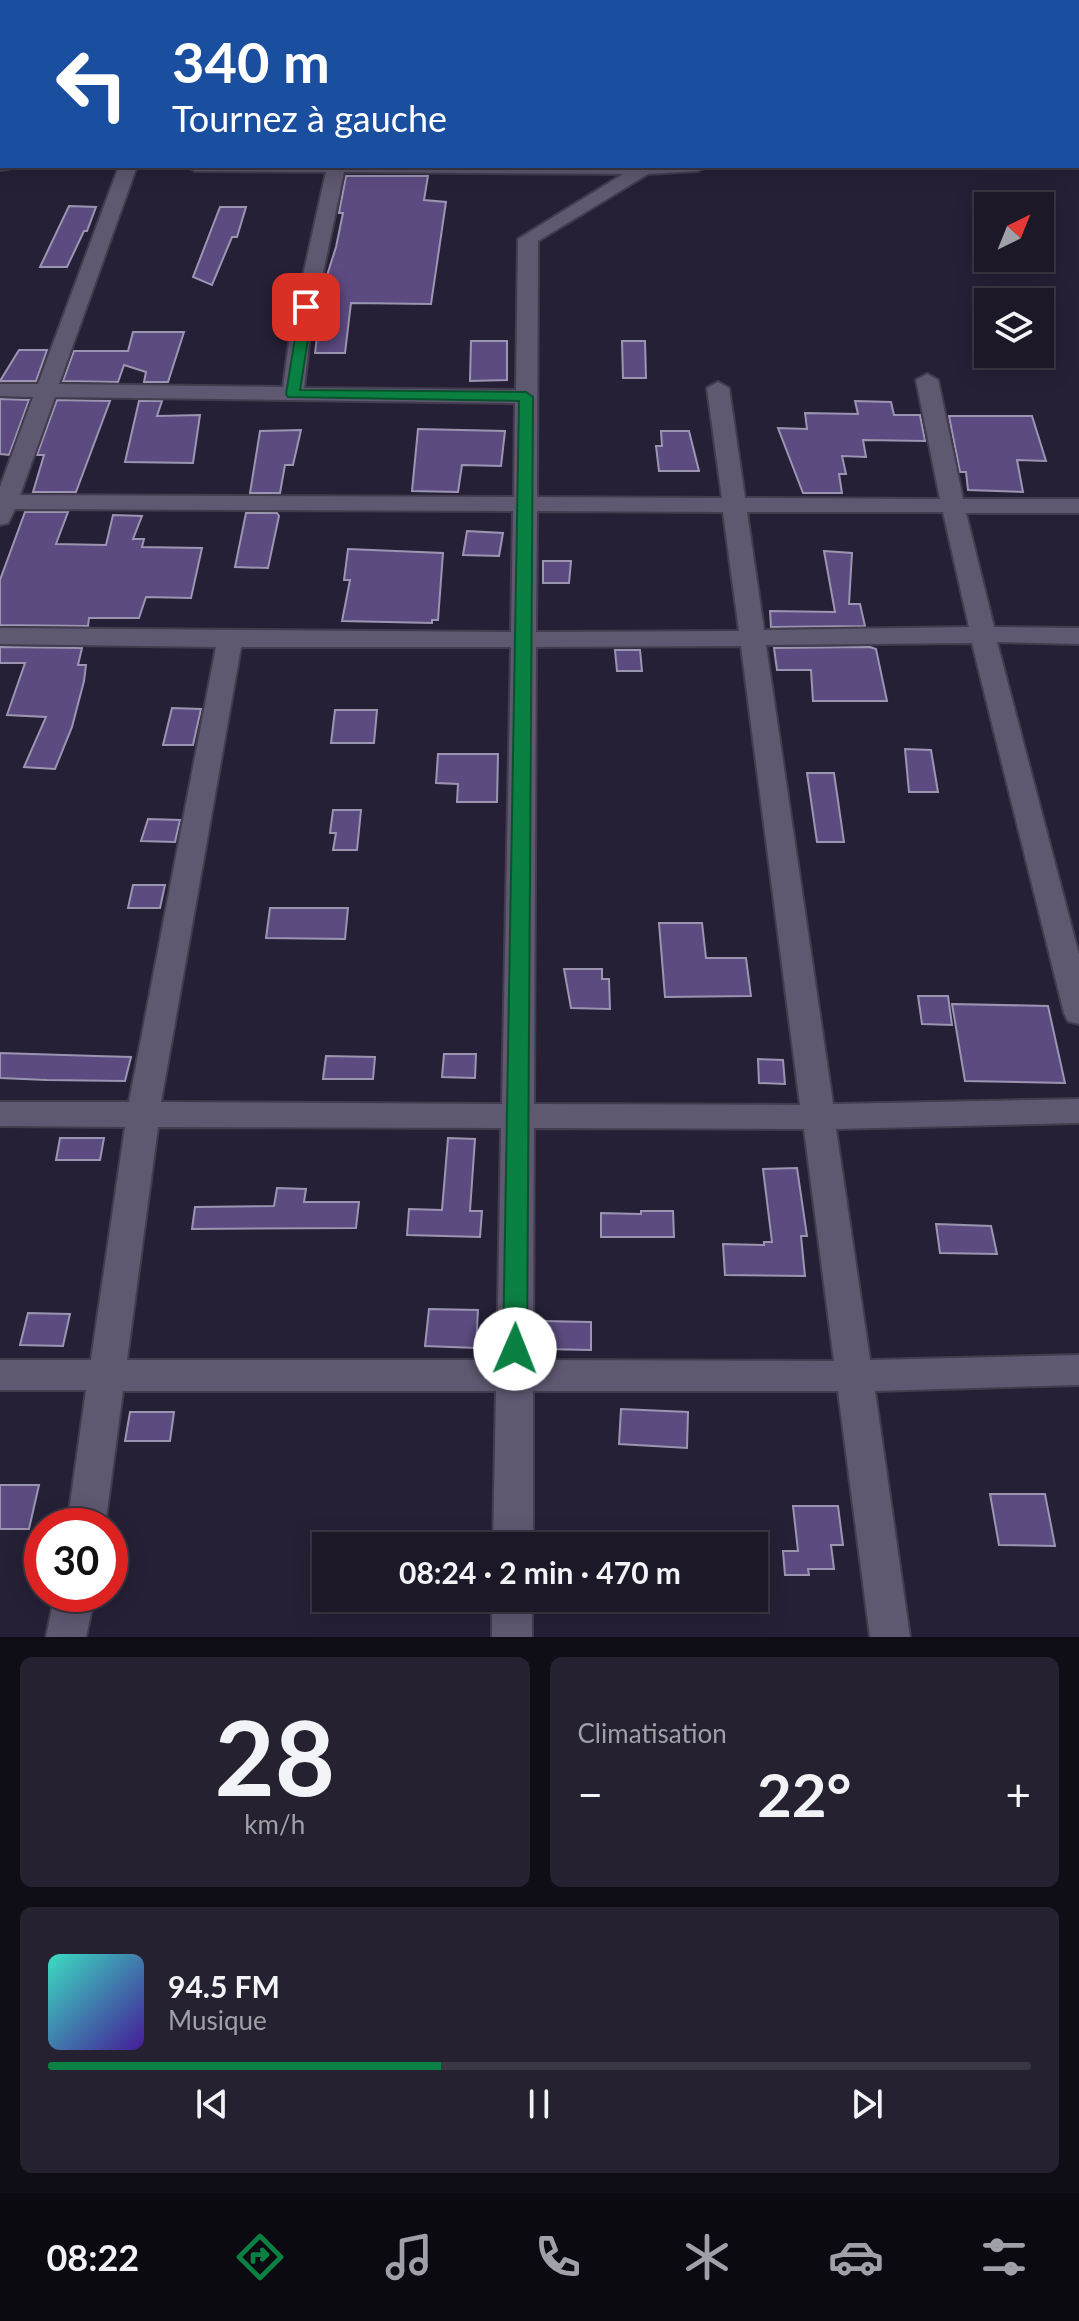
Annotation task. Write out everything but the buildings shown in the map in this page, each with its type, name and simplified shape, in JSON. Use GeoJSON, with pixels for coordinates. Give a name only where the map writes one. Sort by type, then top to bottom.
{"type":"FeatureCollection","features":[{"type":"Feature","properties":{"kind":"street"},"geometry":{"type":"LineString","coordinates":[[127,168],[2,507],[951,503],[1079,506]]}},
{"type":"Feature","properties":{"kind":"street"},"geometry":{"type":"LineString","coordinates":[[293,394],[300,335],[336,168]]}},
{"type":"Feature","properties":{"kind":"street"},"geometry":{"type":"LineString","coordinates":[[513,1532],[528,239],[647,168]]}},
{"type":"Feature","properties":{"kind":"street"},"geometry":{"type":"LineString","coordinates":[[927,380],[981,633],[1079,1013]]}},
{"type":"Feature","properties":{"kind":"street"},"geometry":{"type":"LineString","coordinates":[[718,388],[890,1637]]}},
{"type":"Feature","properties":{"kind":"street"},"geometry":{"type":"LineString","coordinates":[[0,390],[526,397]]}},
{"type":"Feature","properties":{"kind":"street"},"geometry":{"type":"LineString","coordinates":[[0,636],[230,640],[753,638],[981,633],[1079,636]]}},
{"type":"Feature","properties":{"kind":"street"},"geometry":{"type":"LineString","coordinates":[[89,1508],[143,1114],[230,640]]}},
{"type":"Feature","properties":{"kind":"street"},"geometry":{"type":"LineString","coordinates":[[0,1114],[819,1117],[1079,1111]]}},
{"type":"Feature","properties":{"kind":"street"},"geometry":{"type":"LineString","coordinates":[[0,1375],[854,1376],[1079,1370]]}},
{"type":"Feature","properties":{"kind":"street"},"geometry":{"type":"LineString","coordinates":[[66,1637],[71,1612]]}},
{"type":"Feature","properties":{"kind":"street"},"geometry":{"type":"LineString","coordinates":[[512,1612],[512,1637]]}},
{"type":"Feature","properties":{"kind":"route"},"geometry":{"type":"LineString","coordinates":[[306,307],[293,394],[526,397],[515,1349]]}}]}
